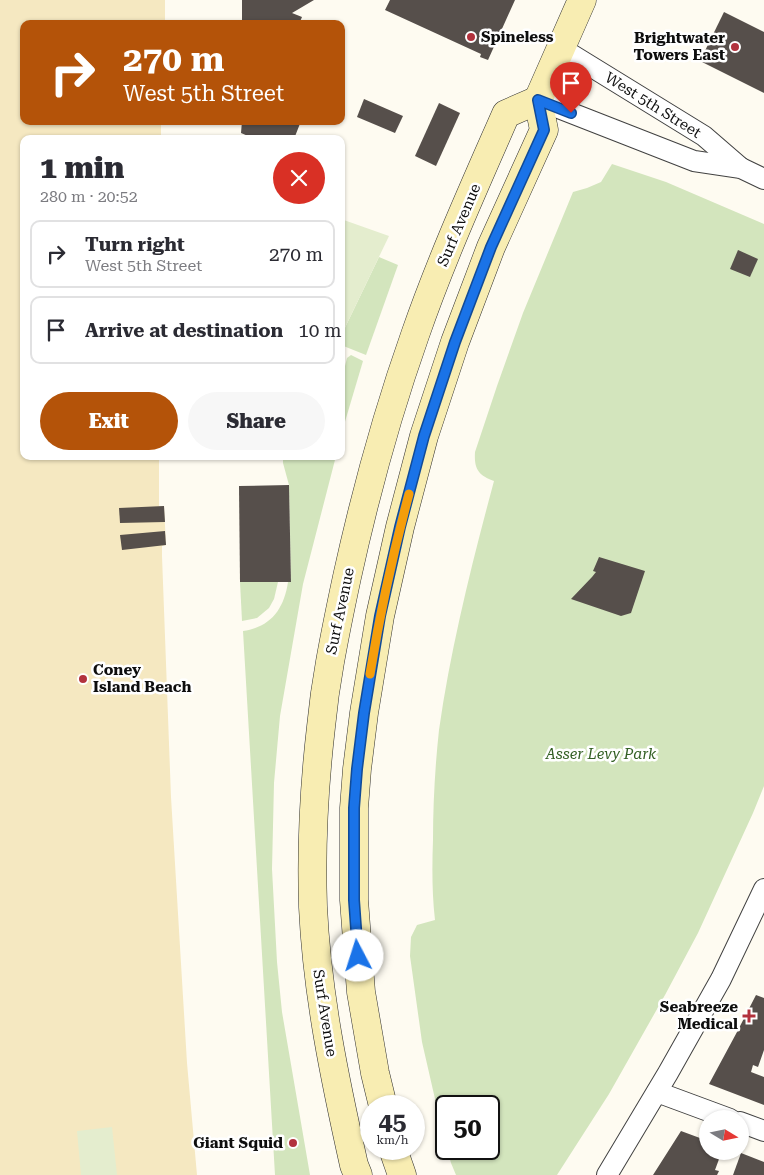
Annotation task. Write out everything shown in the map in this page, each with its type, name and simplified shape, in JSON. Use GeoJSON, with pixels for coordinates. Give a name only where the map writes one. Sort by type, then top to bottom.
{"type":"FeatureCollection","features":[{"type":"Feature","properties":{"kind":"main road"},"geometry":{"type":"LineString","coordinates":[[380,1095],[361,992],[354,900],[354,808],[357,769],[380,616],[400,527],[424,436],[455,342],[491,247],[544,130],[538,100],[582,0]]}},
{"type":"Feature","properties":{"kind":"main road","name":"Surf Avenue"},"geometry":{"type":"LineString","coordinates":[[355,1172],[337,1087],[322,1001],[314,907],[313,842],[317,765],[329,665],[359,521],[384,428],[446,251],[506,114],[538,100]]}},
{"type":"Feature","properties":{"kind":"main road"},"geometry":{"type":"LineString","coordinates":[[397,1160],[402,1175]]}},
{"type":"Feature","properties":{"kind":"street","name":"West 5th Street"},"geometry":{"type":"LineString","coordinates":[[561,48],[704,136],[741,168],[764,179]]}},
{"type":"Feature","properties":{"kind":"street","name":"West 5th Street"},"geometry":{"type":"LineString","coordinates":[[538,100],[694,161],[741,168]]}},
{"type":"Feature","properties":{"kind":"street"},"geometry":{"type":"LineString","coordinates":[[607,1175],[657,1092],[721,978],[764,889]]}},
{"type":"Feature","properties":{"kind":"street"},"geometry":{"type":"LineString","coordinates":[[657,1092],[706,1110]]}},
{"type":"Feature","properties":{"kind":"street"},"geometry":{"type":"LineString","coordinates":[[749,1125],[764,1131]]}},
{"type":"Feature","properties":{"kind":"green space","name":"Asser Levy Park"},"geometry":{"type":"Polygon","coordinates":[[[612,164],[666,182],[764,224],[764,786],[698,933],[609,1094],[557,1175],[456,1175],[450,1160],[500,1160],[500,1095],[435,1095],[435,1099],[422,1042],[410,956],[411,937],[417,925],[435,920],[433,900],[433,813],[439,730],[463,605],[494,481],[478,471],[475,463],[475,452],[523,313],[573,192],[601,182],[612,164]]]}},
{"type":"Feature","properties":{"kind":"green space"},"geometry":{"type":"Polygon","coordinates":[[[345,220],[389,236],[345,328],[345,220]]]}},
{"type":"Feature","properties":{"kind":"green space"},"geometry":{"type":"Polygon","coordinates":[[[379,257],[398,265],[366,355],[345,347],[345,328],[379,257]]]}},
{"type":"Feature","properties":{"kind":"green space"},"geometry":{"type":"Polygon","coordinates":[[[351,355],[363,361],[345,422],[345,366],[347,358],[351,355]]]}},
{"type":"Feature","properties":{"kind":"green space"},"geometry":{"type":"Polygon","coordinates":[[[283,460],[335,460],[303,584],[280,716],[274,783],[272,869],[277,962],[282,1012],[310,1175],[275,1175],[243,631],[261,625],[274,615],[283,600],[288,582],[291,581],[289,485],[283,460]]]}},
{"type":"Feature","properties":{"kind":"green space"},"geometry":{"type":"Polygon","coordinates":[[[240,582],[278,582],[274,599],[269,608],[257,618],[242,621],[240,582]]]}},
{"type":"Feature","properties":{"kind":"green space"},"geometry":{"type":"Polygon","coordinates":[[[112,1127],[117,1175],[81,1175],[77,1131],[112,1127]]]}},
{"type":"Feature","properties":{"kind":"sand","name":"Coney Island Beach"},"geometry":{"type":"Polygon","coordinates":[[[0,0],[165,0],[165,20],[20,20],[20,125],[161,125],[161,135],[20,135],[20,460],[159,460],[159,506],[164,506],[166,545],[162,546],[162,556],[171,797],[187,1063],[197,1175],[0,1175],[0,0]]]}},
{"type":"Feature","properties":{"kind":"building"},"geometry":{"type":"Polygon","coordinates":[[[242,0],[314,0],[292,13],[302,17],[301,20],[242,20],[242,0]]]}},
{"type":"Feature","properties":{"kind":"building","name":"Spineless"},"geometry":{"type":"Polygon","coordinates":[[[390,0],[515,0],[488,60],[480,57],[481,54],[385,10],[390,0]]]}},
{"type":"Feature","properties":{"kind":"building","name":"Brightwater Towers East"},"geometry":{"type":"Polygon","coordinates":[[[724,12],[764,32],[764,93],[700,61],[724,12]]]}},
{"type":"Feature","properties":{"kind":"building"},"geometry":{"type":"Polygon","coordinates":[[[364,99],[403,116],[395,133],[357,117],[364,99]]]}},
{"type":"Feature","properties":{"kind":"building"},"geometry":{"type":"Polygon","coordinates":[[[439,103],[460,113],[436,166],[415,156],[439,103]]]}},
{"type":"Feature","properties":{"kind":"building"},"geometry":{"type":"Polygon","coordinates":[[[242,125],[299,125],[296,135],[246,135],[241,133],[242,125]]]}},
{"type":"Feature","properties":{"kind":"building"},"geometry":{"type":"Polygon","coordinates":[[[738,250],[758,259],[750,277],[730,269],[738,250]]]}},
{"type":"Feature","properties":{"kind":"building"},"geometry":{"type":"Polygon","coordinates":[[[289,485],[291,582],[240,582],[239,486],[289,485]]]}},
{"type":"Feature","properties":{"kind":"building"},"geometry":{"type":"Polygon","coordinates":[[[164,506],[165,522],[120,523],[119,508],[164,506]]]}},
{"type":"Feature","properties":{"kind":"building"},"geometry":{"type":"Polygon","coordinates":[[[165,531],[166,545],[122,550],[120,535],[165,531]]]}},
{"type":"Feature","properties":{"kind":"building"},"geometry":{"type":"Polygon","coordinates":[[[599,557],[645,571],[631,613],[621,616],[571,599],[596,572],[593,571],[599,557]]]}},
{"type":"Feature","properties":{"kind":"building"},"geometry":{"type":"Polygon","coordinates":[[[756,995],[764,998],[764,1050],[758,1067],[753,1065],[751,1072],[764,1077],[764,1105],[709,1084],[756,995]]]}},
{"type":"Feature","properties":{"kind":"building"},"geometry":{"type":"Polygon","coordinates":[[[681,1131],[699,1138],[699,1160],[719,1160],[715,1170],[719,1171],[717,1175],[653,1175],[681,1131]]]}},
{"type":"Feature","properties":{"kind":"building"},"geometry":{"type":"Polygon","coordinates":[[[749,1156],[764,1162],[764,1175],[733,1175],[738,1160],[749,1160],[749,1156]]]}},
{"type":"Feature","properties":{"kind":"slow traffic"},"geometry":{"type":"LineString","coordinates":[[370,674],[380,616],[409,494]]}},
{"type":"Feature","properties":{"kind":"place","name":"Spineless"},"geometry":{"type":"Point","coordinates":[471,37]}},
{"type":"Feature","properties":{"kind":"place","name":"Brightwater Towers East"},"geometry":{"type":"Point","coordinates":[735,47]}},
{"type":"Feature","properties":{"kind":"place","name":"Coney Island Beach"},"geometry":{"type":"Point","coordinates":[83,679]}},
{"type":"Feature","properties":{"kind":"place","name":"Seabreeze Medical"},"geometry":{"type":"Point","coordinates":[749,1016]}},
{"type":"Feature","properties":{"kind":"place","name":"Giant Squid"},"geometry":{"type":"Point","coordinates":[293,1143]}},
{"type":"Feature","properties":{"kind":"route"},"geometry":{"type":"LineString","coordinates":[[358,956],[354,900],[354,808],[357,769],[380,616],[400,527],[424,436],[455,342],[491,247],[544,130],[538,100],[571,113]]}}]}
